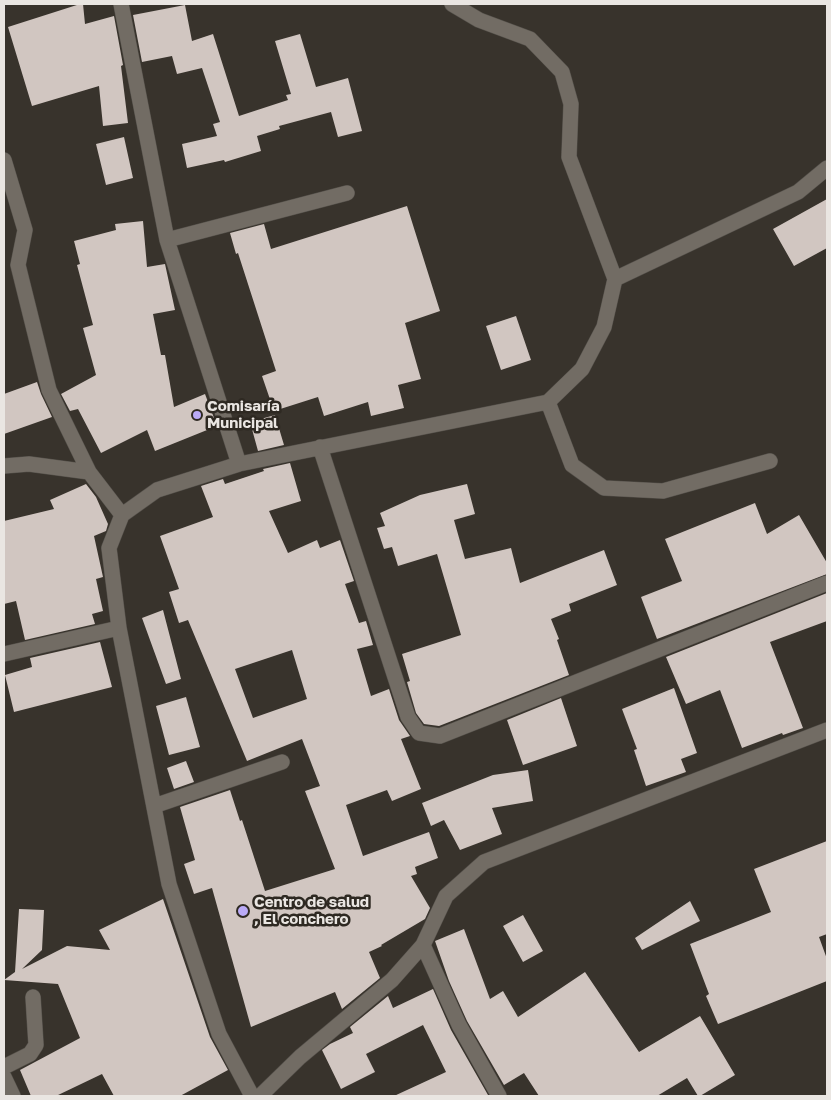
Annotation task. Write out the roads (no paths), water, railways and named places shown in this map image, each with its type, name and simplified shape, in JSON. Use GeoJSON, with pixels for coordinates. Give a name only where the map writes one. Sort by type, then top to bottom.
{"type":"FeatureCollection","features":[{"type":"Feature","properties":{"kind":"street"},"geometry":{"type":"LineString","coordinates":[[121,4],[167,240],[239,464]]}},
{"type":"Feature","properties":{"kind":"street"},"geometry":{"type":"LineString","coordinates":[[252,1096],[219,1034],[169,884],[119,628],[109,548],[122,515],[157,490],[239,464],[548,402],[582,370],[604,327],[615,280],[569,157],[571,104],[562,72],[530,39],[479,20],[452,4]]}},
{"type":"Feature","properties":{"kind":"street"},"geometry":{"type":"LineString","coordinates":[[4,160],[25,230],[11,267],[49,390],[89,472],[122,515]]}},
{"type":"Feature","properties":{"kind":"street"},"geometry":{"type":"LineString","coordinates":[[615,280],[798,192],[827,168]]}},
{"type":"Feature","properties":{"kind":"street"},"geometry":{"type":"LineString","coordinates":[[167,240],[347,193]]}},
{"type":"Feature","properties":{"kind":"street"},"geometry":{"type":"LineString","coordinates":[[548,402],[572,464],[604,488],[663,491],[770,460]]}},
{"type":"Feature","properties":{"kind":"street"},"geometry":{"type":"LineString","coordinates":[[320,447],[408,717],[419,733],[440,736],[827,583]]}},
{"type":"Feature","properties":{"kind":"street"},"geometry":{"type":"LineString","coordinates":[[4,466],[29,464],[89,472]]}},
{"type":"Feature","properties":{"kind":"street"},"geometry":{"type":"LineString","coordinates":[[4,654],[119,628]]}},
{"type":"Feature","properties":{"kind":"street"},"geometry":{"type":"LineString","coordinates":[[260,1096],[300,1057],[392,980],[423,945],[446,896],[484,862],[827,730]]}},
{"type":"Feature","properties":{"kind":"street"},"geometry":{"type":"LineString","coordinates":[[154,806],[282,762]]}},
{"type":"Feature","properties":{"kind":"street"},"geometry":{"type":"LineString","coordinates":[[423,945],[459,1025],[499,1096]]}},
{"type":"Feature","properties":{"kind":"street"},"geometry":{"type":"LineString","coordinates":[[4,1067],[30,1054],[36,1045],[33,997]]}},
{"type":"Feature","properties":{"kind":"street"},"geometry":{"type":"LineString","coordinates":[[4,1078],[13,1096]]}},
{"type":"Feature","properties":{"kind":"place","name":"Comisaría Municipal"},"geometry":{"type":"Point","coordinates":[197,415]}},
{"type":"Feature","properties":{"kind":"place","name":"Centro de salud , El conchero"},"geometry":{"type":"Point","coordinates":[243,911]}}]}
